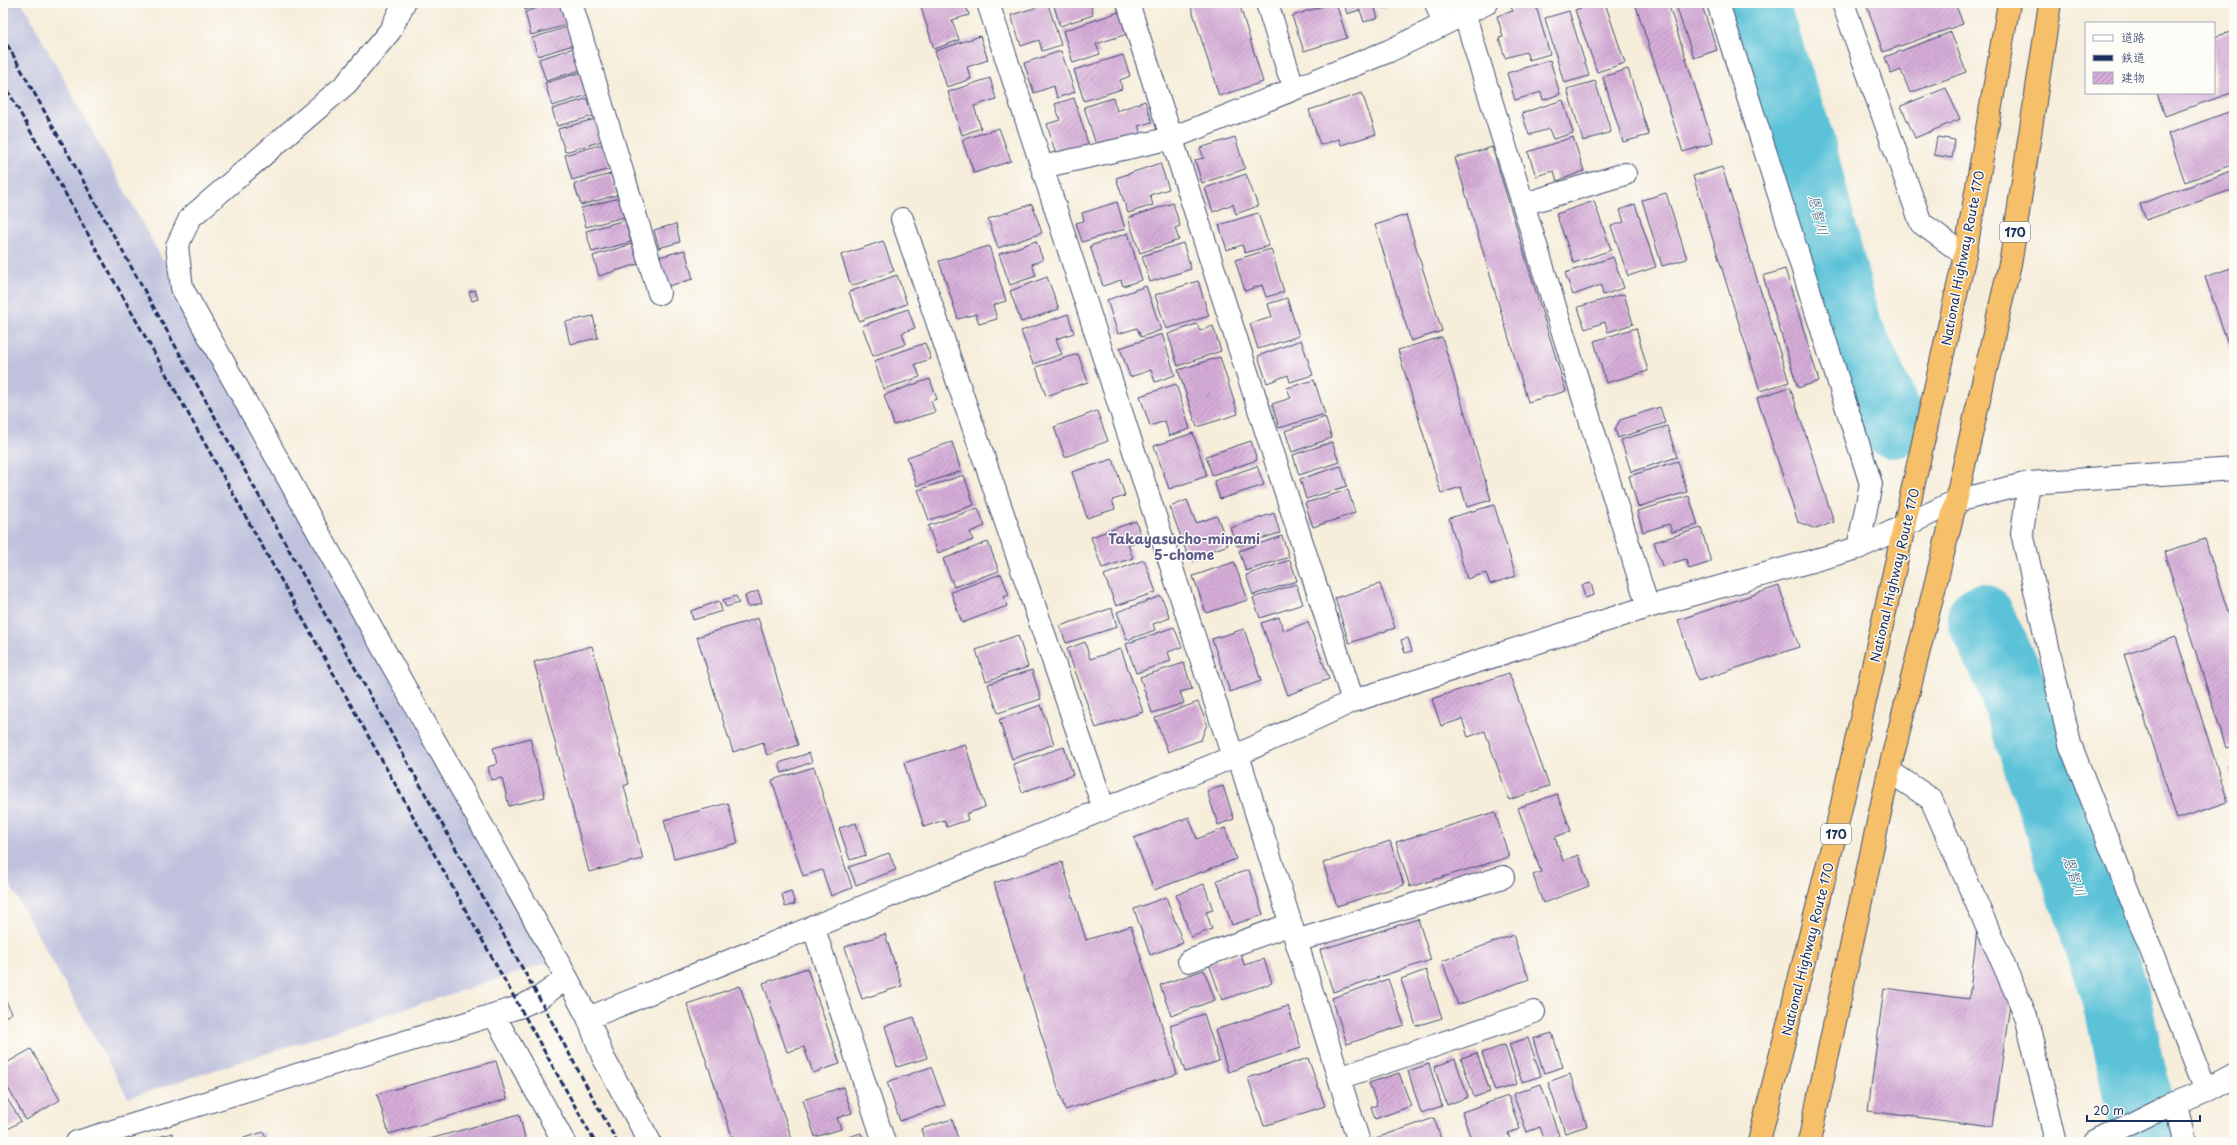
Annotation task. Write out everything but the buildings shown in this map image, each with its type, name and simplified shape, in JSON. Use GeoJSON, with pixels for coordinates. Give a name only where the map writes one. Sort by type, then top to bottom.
{"type":"FeatureCollection","features":[{"type":"Feature","properties":{"kind":"highway","name":"National Highway Route 170"},"geometry":{"type":"LineString","coordinates":[[1759,1142],[1835,835],[1906,525],[1965,255],[2009,3]]}},
{"type":"Feature","properties":{"kind":"highway","name":"170"},"geometry":{"type":"LineString","coordinates":[[1809,1142],[1889,772],[1932,597],[1965,499],[1966,458],[2011,259],[2050,3]]}},
{"type":"Feature","properties":{"kind":"street"},"geometry":{"type":"LineString","coordinates":[[404,3],[390,31],[346,84],[190,218],[177,246],[182,288],[567,978],[588,1018],[603,1057],[650,1142]]}},
{"type":"Feature","properties":{"kind":"street"},"geometry":{"type":"LineString","coordinates":[[571,3],[659,293]]}},
{"type":"Feature","properties":{"kind":"street"},"geometry":{"type":"LineString","coordinates":[[988,3],[1294,933],[1359,1142]]}},
{"type":"Feature","properties":{"kind":"street"},"geometry":{"type":"LineString","coordinates":[[1128,3],[1353,701]]}},
{"type":"Feature","properties":{"kind":"street"},"geometry":{"type":"LineString","coordinates":[[1267,3],[1289,74]]}},
{"type":"Feature","properties":{"kind":"street"},"geometry":{"type":"LineString","coordinates":[[1436,3],[1443,23]]}},
{"type":"Feature","properties":{"kind":"street"},"geometry":{"type":"LineString","coordinates":[[1042,167],[1172,138],[1389,51],[1443,23],[1487,3]]}},
{"type":"Feature","properties":{"kind":"street"},"geometry":{"type":"LineString","coordinates":[[1718,3],[1871,484],[1858,548]]}},
{"type":"Feature","properties":{"kind":"street"},"geometry":{"type":"LineString","coordinates":[[1842,3],[1921,223],[1965,255]]}},
{"type":"Feature","properties":{"kind":"street"},"geometry":{"type":"LineString","coordinates":[[1464,13],[1648,607]]}},
{"type":"Feature","properties":{"kind":"street"},"geometry":{"type":"LineString","coordinates":[[1524,204],[1625,174]]}},
{"type":"Feature","properties":{"kind":"street"},"geometry":{"type":"LineString","coordinates":[[902,219],[1104,809]]}},
{"type":"Feature","properties":{"kind":"street"},"geometry":{"type":"LineString","coordinates":[[588,1018],[1235,756],[1353,701],[1648,607],[1858,548],[1965,499],[2029,484],[2234,469]]}},
{"type":"Feature","properties":{"kind":"street"},"geometry":{"type":"LineString","coordinates":[[2029,484],[2022,533],[2070,744],[2206,1090]]}},
{"type":"Feature","properties":{"kind":"street"},"geometry":{"type":"LineString","coordinates":[[1889,772],[1931,799],[2026,1016],[2056,1142]]}},
{"type":"Feature","properties":{"kind":"street"},"geometry":{"type":"LineString","coordinates":[[1189,961],[1503,877]]}},
{"type":"Feature","properties":{"kind":"street"},"geometry":{"type":"LineString","coordinates":[[813,926],[884,1142]]}},
{"type":"Feature","properties":{"kind":"street"},"geometry":{"type":"LineString","coordinates":[[77,1142],[519,1007],[539,998],[567,978]]}},
{"type":"Feature","properties":{"kind":"street"},"geometry":{"type":"LineString","coordinates":[[1339,1078],[1534,1012]]}},
{"type":"Feature","properties":{"kind":"street"},"geometry":{"type":"LineString","coordinates":[[494,1015],[564,1142]]}},
{"type":"Feature","properties":{"kind":"street"},"geometry":{"type":"LineString","coordinates":[[2095,1142],[2171,1105],[2206,1090],[2234,1075]]}},
{"type":"Feature","properties":{"kind":"street"},"geometry":{"type":"LineString","coordinates":[[2171,1105],[2183,1142]]}},
{"type":"Feature","properties":{"kind":"shaded area"},"geometry":{"type":"Polygon","coordinates":[[[3,3],[22,3],[547,963],[128,1098],[3,872],[3,3]]]}},
{"type":"Feature","properties":{"kind":"waterway","name":"恩智川"},"geometry":{"type":"LineString","coordinates":[[1754,3],[1801,144],[1847,326],[1892,424]]}},
{"type":"Feature","properties":{"kind":"waterway","name":"恩智川"},"geometry":{"type":"LineString","coordinates":[[1981,618],[2008,676],[2116,996],[2147,1142]]}},
{"type":"Feature","properties":{"kind":"railway"},"geometry":{"type":"LineString","coordinates":[[3,37],[539,998],[617,1142]]}},
{"type":"Feature","properties":{"kind":"railway"},"geometry":{"type":"LineString","coordinates":[[3,82],[595,1142]]}},
{"type":"Feature","properties":{"kind":"district","name":"Takayasucho-minami 5-chome"},"geometry":{"type":"Point","coordinates":[1184,546]}}]}
